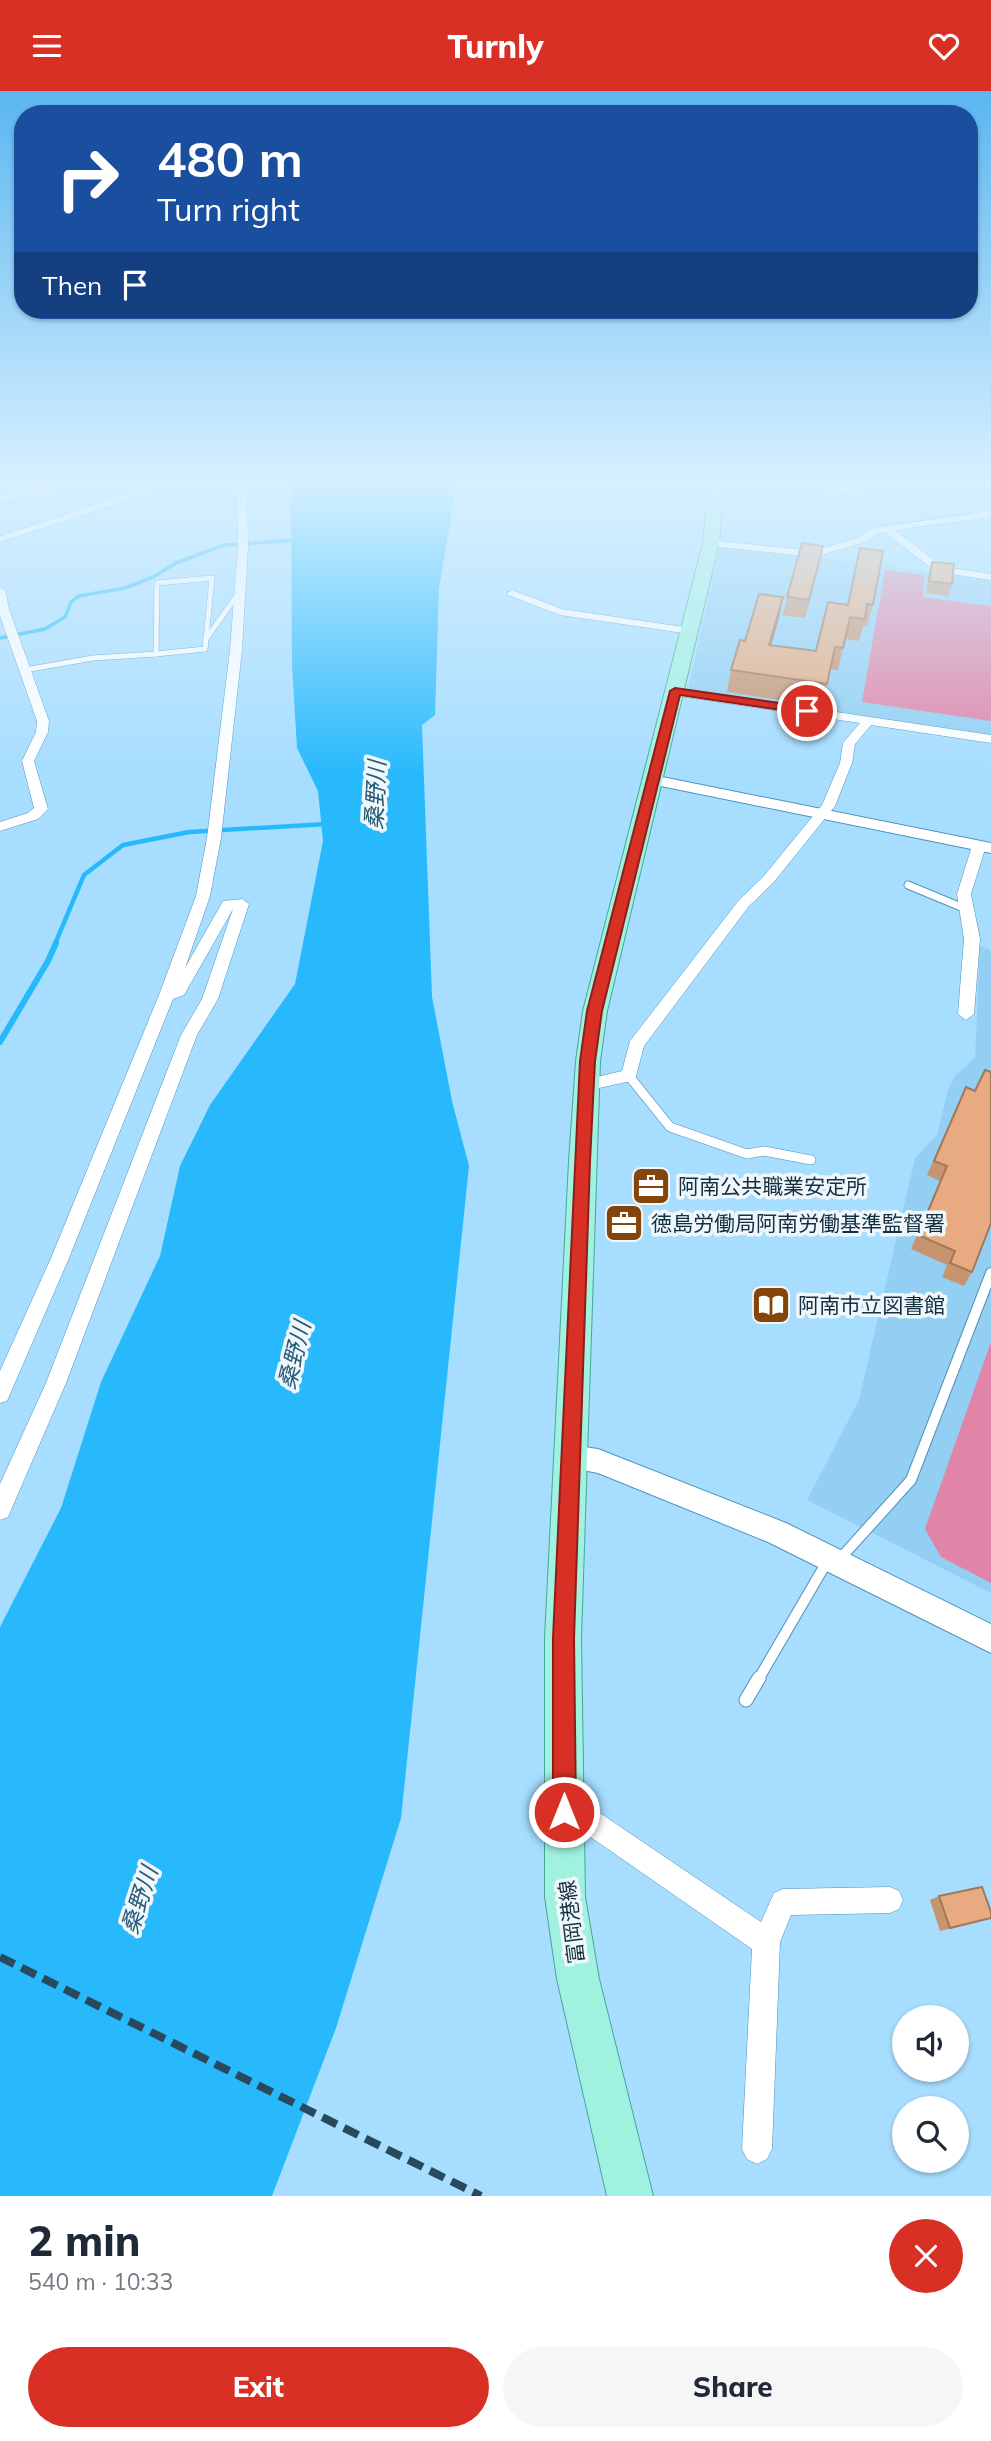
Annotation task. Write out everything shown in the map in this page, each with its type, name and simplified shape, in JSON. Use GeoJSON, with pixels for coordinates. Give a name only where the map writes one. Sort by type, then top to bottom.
{"type":"FeatureCollection","features":[{"type":"Feature","properties":{"kind":"main road","name":"富岡港線"},"geometry":{"type":"LineString","coordinates":[[630,2196],[578,1979],[565,1897],[563,1638],[586,1085],[595,1011],[702,578]]}},
{"type":"Feature","properties":{"kind":"street"},"geometry":{"type":"LineString","coordinates":[[0,1394],[61,1258],[167,995],[203,896],[214,838],[236,650],[240,578]]}},
{"type":"Feature","properties":{"kind":"street"},"geometry":{"type":"LineString","coordinates":[[0,591],[3,609],[43,721],[42,732],[28,761],[41,809],[33,816],[0,827]]}},
{"type":"Feature","properties":{"kind":"street"},"geometry":{"type":"LineString","coordinates":[[512,593],[560,612],[690,631]]}},
{"type":"Feature","properties":{"kind":"street"},"geometry":{"type":"LineString","coordinates":[[675,691],[991,739]]}},
{"type":"Feature","properties":{"kind":"street"},"geometry":{"type":"LineString","coordinates":[[586,1085],[629,1076],[636,1045],[744,903],[768,880],[828,806],[846,763],[849,743],[869,720]]}},
{"type":"Feature","properties":{"kind":"street"},"geometry":{"type":"LineString","coordinates":[[652,780],[985,847],[964,886],[972,939],[966,1014]]}},
{"type":"Feature","properties":{"kind":"street"},"geometry":{"type":"LineString","coordinates":[[0,1509],[56,1383],[190,1035],[211,999],[243,904],[228,904],[215,931],[178,991],[167,995]]}},
{"type":"Feature","properties":{"kind":"street"},"geometry":{"type":"LineString","coordinates":[[571,1457],[598,1461],[776,1532],[991,1639]]}},
{"type":"Feature","properties":{"kind":"street"},"geometry":{"type":"LineString","coordinates":[[564,1812],[585,1818],[766,1942]]}},
{"type":"Feature","properties":{"kind":"street"},"geometry":{"type":"LineString","coordinates":[[757,2149],[766,1942],[783,1902],[890,1900]]}},
{"type":"Feature","properties":{"kind":"lane"},"geometry":{"type":"LineString","coordinates":[[156,654],[157,583],[209,578]]}},
{"type":"Feature","properties":{"kind":"lane"},"geometry":{"type":"LineString","coordinates":[[25,670],[93,658],[205,649],[212,578]]}},
{"type":"Feature","properties":{"kind":"lane"},"geometry":{"type":"LineString","coordinates":[[206,639],[214,633],[230,599],[238,594]]}},
{"type":"Feature","properties":{"kind":"lane"},"geometry":{"type":"LineString","coordinates":[[908,885],[966,909]]}},
{"type":"Feature","properties":{"kind":"lane"},"geometry":{"type":"LineString","coordinates":[[629,1076],[670,1127],[747,1154],[764,1151],[811,1160]]}},
{"type":"Feature","properties":{"kind":"lane"},"geometry":{"type":"LineString","coordinates":[[746,1700],[833,1560],[911,1480],[991,1273]]}},
{"type":"Feature","properties":{"kind":"shaded area"},"geometry":{"type":"Polygon","coordinates":[[[713,578],[991,579],[991,735],[688,690],[713,578]]]}},
{"type":"Feature","properties":{"kind":"shaded area"},"geometry":{"type":"Polygon","coordinates":[[[884,578],[925,578],[923,597],[991,606],[991,721],[862,702],[884,578]]]}},
{"type":"Feature","properties":{"kind":"shaded area"},"geometry":{"type":"Polygon","coordinates":[[[980,946],[991,950],[991,1593],[807,1500],[859,1400],[915,1158],[937,1135],[948,1090],[955,1076],[975,1058],[980,946]]]}},
{"type":"Feature","properties":{"kind":"shaded area"},"geometry":{"type":"Polygon","coordinates":[[[991,1342],[991,1583],[941,1557],[925,1529],[991,1342]]]}},
{"type":"Feature","properties":{"kind":"water","name":"桑野川"},"geometry":{"type":"Polygon","coordinates":[[[292,578],[441,578],[435,715],[422,725],[432,997],[452,1101],[469,1166],[401,1818],[336,2028],[272,2196],[0,2196],[0,1627],[61,1508],[101,1382],[160,1256],[180,1166],[210,1105],[295,984],[323,841],[318,791],[297,748],[292,666],[292,578]]]}},
{"type":"Feature","properties":{"kind":"building"},"geometry":{"type":"Polygon","coordinates":[[[792,578],[815,578],[809,600],[787,597],[792,578]]]}},
{"type":"Feature","properties":{"kind":"building"},"geometry":{"type":"Polygon","coordinates":[[[854,578],[878,578],[873,605],[867,604],[865,619],[850,617],[843,648],[835,647],[827,684],[731,670],[740,640],[745,641],[759,594],[783,597],[769,645],[816,651],[828,602],[848,605],[854,578]]]}},
{"type":"Feature","properties":{"kind":"building"},"geometry":{"type":"Polygon","coordinates":[[[929,578],[953,578],[952,584],[929,581],[929,578]]]}},
{"type":"Feature","properties":{"kind":"building"},"geometry":{"type":"Polygon","coordinates":[[[985,1070],[991,1072],[991,1223],[972,1272],[950,1263],[955,1251],[918,1235],[947,1166],[934,1161],[966,1087],[975,1091],[985,1070]]]}},
{"type":"Feature","properties":{"kind":"building"},"geometry":{"type":"Polygon","coordinates":[[[982,1887],[991,1918],[950,1928],[939,1896],[982,1887]]]}},
{"type":"Feature","properties":{"kind":"waterway"},"geometry":{"type":"LineString","coordinates":[[0,638],[45,629],[65,617],[71,602],[79,596],[125,588],[150,578]]}},
{"type":"Feature","properties":{"kind":"waterway"},"geometry":{"type":"LineString","coordinates":[[55,944],[84,875],[123,845],[189,832],[327,824]]}},
{"type":"Feature","properties":{"kind":"waterway"},"geometry":{"type":"LineString","coordinates":[[0,1042],[56,943]]}},
{"type":"Feature","properties":{"kind":"railway"},"geometry":{"type":"LineString","coordinates":[[0,1957],[481,2196]]}},
{"type":"Feature","properties":{"kind":"place","name":"阿南公共職業安定所"},"geometry":{"type":"Point","coordinates":[651,1186]}},
{"type":"Feature","properties":{"kind":"place","name":"徳島労働局阿南労働基準監督署"},"geometry":{"type":"Point","coordinates":[624,1223]}},
{"type":"Feature","properties":{"kind":"place","name":"阿南市立図書館"},"geometry":{"type":"Point","coordinates":[771,1305]}},
{"type":"Feature","properties":{"kind":"route"},"geometry":{"type":"LineString","coordinates":[[564,1812],[563,1638],[582,1161],[588,1061],[595,1011],[675,691],[807,711]]}}]}
